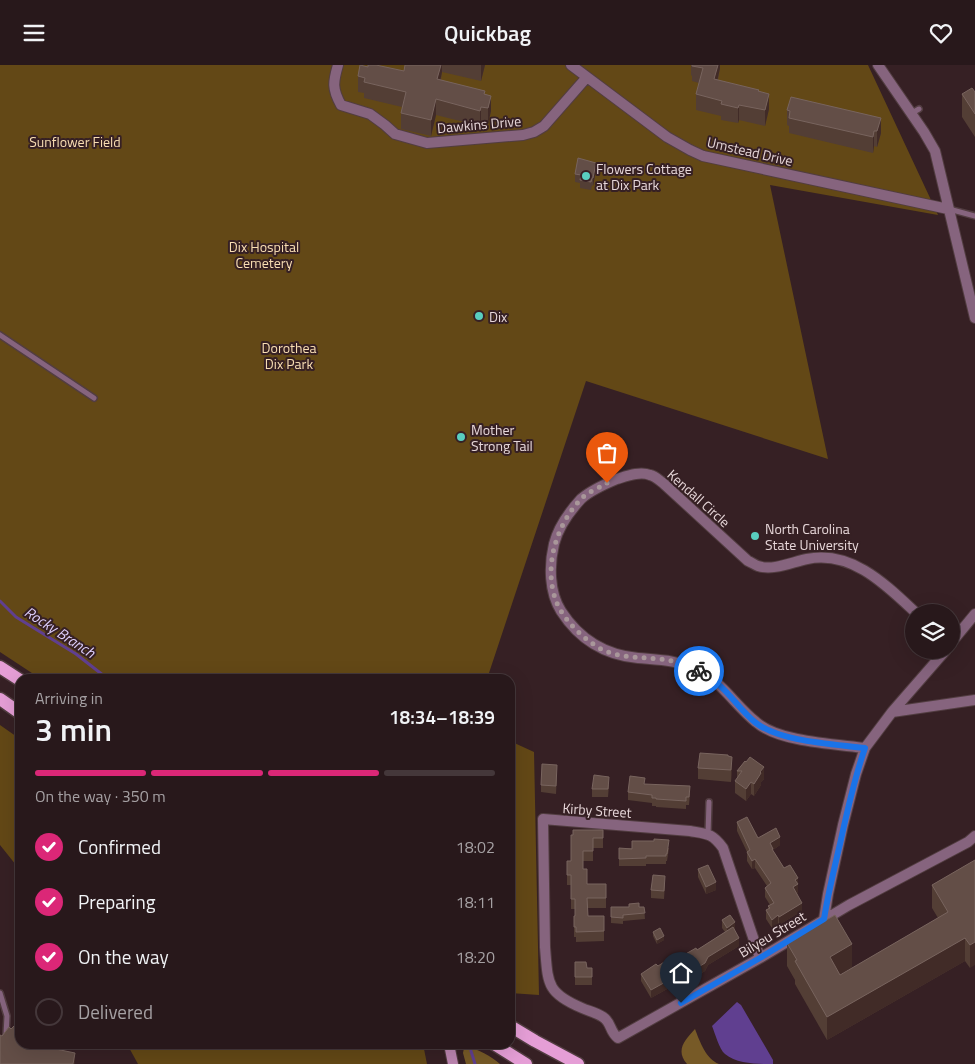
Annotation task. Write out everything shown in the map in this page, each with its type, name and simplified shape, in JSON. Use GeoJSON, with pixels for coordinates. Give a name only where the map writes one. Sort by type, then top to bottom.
{"type":"FeatureCollection","features":[{"type":"Feature","properties":{"kind":"main road"},"geometry":{"type":"LineString","coordinates":[[0,667],[15,678]]}},
{"type":"Feature","properties":{"kind":"main road"},"geometry":{"type":"LineString","coordinates":[[0,699],[15,710]]}},
{"type":"Feature","properties":{"kind":"main road"},"geometry":{"type":"LineString","coordinates":[[515,1028],[578,1064]]}},
{"type":"Feature","properties":{"kind":"main road"},"geometry":{"type":"LineString","coordinates":[[502,1049],[526,1064]]}},
{"type":"Feature","properties":{"kind":"street","name":"Dawkins Drive"},"geometry":{"type":"LineString","coordinates":[[338,65],[333,80],[335,95],[341,105],[370,114],[395,135],[427,143],[523,135],[534,132],[544,126],[587,77]]}},
{"type":"Feature","properties":{"kind":"street","name":"Umstead Drive"},"geometry":{"type":"LineString","coordinates":[[571,65],[667,137],[690,151],[704,156],[948,209]]}},
{"type":"Feature","properties":{"kind":"street"},"geometry":{"type":"LineString","coordinates":[[879,65],[915,111],[935,151],[975,319]]}},
{"type":"Feature","properties":{"kind":"street","name":"Kendall Circle"},"geometry":{"type":"LineString","coordinates":[[865,748],[801,740],[768,730],[757,723],[719,685],[699,670],[674,661],[621,655],[606,651],[595,645],[576,629],[560,610],[555,599],[552,587],[552,559],[555,543],[567,518],[582,498],[607,483],[641,474],[650,475],[663,483],[748,561],[759,566],[769,567],[820,557],[844,562],[877,577],[906,604]]}},
{"type":"Feature","properties":{"kind":"street"},"geometry":{"type":"LineString","coordinates":[[960,632],[975,614]]}},
{"type":"Feature","properties":{"kind":"street"},"geometry":{"type":"LineString","coordinates":[[824,919],[843,825],[856,773],[865,748],[892,712],[938,659]]}},
{"type":"Feature","properties":{"kind":"street"},"geometry":{"type":"LineString","coordinates":[[892,712],[975,700]]}},
{"type":"Feature","properties":{"kind":"street","name":"Kirby Street"},"geometry":{"type":"LineString","coordinates":[[618,1038],[611,1032],[608,1021],[562,998],[554,992],[550,985],[545,947],[543,819],[708,834]]}},
{"type":"Feature","properties":{"kind":"street"},"geometry":{"type":"LineString","coordinates":[[708,834],[717,840],[723,848],[760,958]]}},
{"type":"Feature","properties":{"kind":"street","name":"Bilyeu Street"},"geometry":{"type":"LineString","coordinates":[[618,1038],[890,882],[973,839]]}},
{"type":"Feature","properties":{"kind":"street"},"geometry":{"type":"LineString","coordinates":[[450,1049],[453,1064]]}},
{"type":"Feature","properties":{"kind":"lane"},"geometry":{"type":"LineString","coordinates":[[948,209],[975,216]]}},
{"type":"Feature","properties":{"kind":"lane"},"geometry":{"type":"LineString","coordinates":[[0,335],[94,398]]}},
{"type":"Feature","properties":{"kind":"lane"},"geometry":{"type":"LineString","coordinates":[[708,834],[709,803]]}},
{"type":"Feature","properties":{"kind":"lane"},"geometry":{"type":"LineString","coordinates":[[0,993],[7,1016],[6,1035]]}},
{"type":"Feature","properties":{"kind":"green space","name":"Dorothea Dix Park"},"geometry":{"type":"Polygon","coordinates":[[[0,65],[868,65],[938,215],[770,185],[828,459],[586,381],[489,674],[33,674],[0,652],[0,65]]]}},
{"type":"Feature","properties":{"kind":"green space"},"geometry":{"type":"Polygon","coordinates":[[[0,725],[15,736],[15,864],[0,845],[0,725]]]}},
{"type":"Feature","properties":{"kind":"green space"},"geometry":{"type":"Polygon","coordinates":[[[515,743],[534,752],[539,995],[515,993],[515,743]]]}},
{"type":"Feature","properties":{"kind":"green space"},"geometry":{"type":"Polygon","coordinates":[[[130,1049],[424,1049],[427,1064],[138,1064],[130,1049]]]}},
{"type":"Feature","properties":{"kind":"shaded area"},"geometry":{"type":"Polygon","coordinates":[[[737,1002],[741,1005],[773,1060],[773,1064],[741,1062],[725,1054],[721,1049],[712,1026],[737,1002]]]}},
{"type":"Feature","properties":{"kind":"shaded area"},"geometry":{"type":"Polygon","coordinates":[[[695,1029],[707,1054],[714,1062],[719,1064],[687,1064],[683,1059],[683,1045],[695,1029]]]}},
{"type":"Feature","properties":{"kind":"shaded area"},"geometry":{"type":"Polygon","coordinates":[[[464,1049],[475,1049],[500,1064],[466,1064],[464,1049]]]}},
{"type":"Feature","properties":{"kind":"building"},"geometry":{"type":"Polygon","coordinates":[[[360,65],[368,67],[368,65],[376,65],[404,71],[405,65],[441,65],[437,79],[485,91],[484,94],[491,96],[488,108],[481,107],[480,111],[436,99],[431,120],[401,113],[406,92],[364,82],[365,78],[358,76],[360,65]]]}},
{"type":"Feature","properties":{"kind":"building"},"geometry":{"type":"Polygon","coordinates":[[[692,65],[718,65],[714,79],[769,94],[765,110],[739,105],[738,108],[721,104],[722,101],[696,94],[703,68],[692,65]]]}},
{"type":"Feature","properties":{"kind":"building"},"geometry":{"type":"Polygon","coordinates":[[[972,88],[975,92],[975,114],[962,94],[972,88]]]}},
{"type":"Feature","properties":{"kind":"building"},"geometry":{"type":"Polygon","coordinates":[[[791,97],[881,118],[877,131],[874,131],[873,137],[789,118],[790,111],[787,110],[791,97]]]}},
{"type":"Feature","properties":{"kind":"building"},"geometry":{"type":"Polygon","coordinates":[[[578,158],[596,163],[591,182],[580,180],[581,175],[575,174],[578,158]]]}},
{"type":"Feature","properties":{"kind":"building"},"geometry":{"type":"Polygon","coordinates":[[[700,753],[732,757],[731,770],[698,768],[700,753]]]}},
{"type":"Feature","properties":{"kind":"building"},"geometry":{"type":"Polygon","coordinates":[[[750,757],[764,767],[754,784],[751,782],[746,789],[735,781],[742,771],[737,771],[750,757]]]}},
{"type":"Feature","properties":{"kind":"building"},"geometry":{"type":"Polygon","coordinates":[[[542,764],[557,765],[556,786],[541,785],[542,764]]]}},
{"type":"Feature","properties":{"kind":"building"},"geometry":{"type":"Polygon","coordinates":[[[594,775],[609,777],[608,789],[592,789],[594,775]]]}},
{"type":"Feature","properties":{"kind":"building"},"geometry":{"type":"Polygon","coordinates":[[[630,776],[645,778],[644,784],[690,786],[689,797],[686,797],[686,801],[656,799],[652,798],[652,795],[628,792],[630,776]]]}},
{"type":"Feature","properties":{"kind":"building"},"geometry":{"type":"Polygon","coordinates":[[[747,817],[758,838],[776,828],[780,837],[770,843],[772,849],[784,868],[790,865],[798,878],[795,880],[798,884],[793,887],[802,903],[772,920],[766,910],[770,908],[768,906],[774,903],[765,888],[771,883],[755,859],[752,861],[747,852],[750,850],[737,822],[747,817]]]}},
{"type":"Feature","properties":{"kind":"building"},"geometry":{"type":"Polygon","coordinates":[[[573,830],[603,830],[603,838],[593,838],[593,851],[583,851],[583,869],[587,869],[587,884],[606,884],[606,898],[587,898],[588,916],[604,916],[604,931],[576,932],[576,927],[574,927],[575,899],[571,899],[571,875],[567,875],[567,861],[571,861],[571,835],[573,835],[573,830]]]}},
{"type":"Feature","properties":{"kind":"building"},"geometry":{"type":"Polygon","coordinates":[[[654,839],[669,840],[666,856],[619,859],[619,848],[632,849],[632,841],[654,841],[654,839]]]}},
{"type":"Feature","properties":{"kind":"building"},"geometry":{"type":"Polygon","coordinates":[[[975,860],[975,942],[970,945],[965,938],[827,1017],[795,961],[797,960],[787,943],[835,915],[852,944],[830,957],[840,975],[948,912],[932,885],[975,860]]]}},
{"type":"Feature","properties":{"kind":"building"},"geometry":{"type":"Polygon","coordinates":[[[708,865],[716,882],[706,887],[698,869],[708,865]]]}},
{"type":"Feature","properties":{"kind":"building"},"geometry":{"type":"Polygon","coordinates":[[[653,875],[665,876],[664,891],[651,890],[653,875]]]}},
{"type":"Feature","properties":{"kind":"building"},"geometry":{"type":"Polygon","coordinates":[[[639,903],[639,907],[644,907],[645,913],[623,915],[623,918],[611,917],[611,907],[629,907],[629,904],[639,903]]]}},
{"type":"Feature","properties":{"kind":"building"},"geometry":{"type":"Polygon","coordinates":[[[730,915],[735,922],[727,928],[722,920],[730,915]]]}},
{"type":"Feature","properties":{"kind":"building"},"geometry":{"type":"Polygon","coordinates":[[[733,927],[739,938],[708,957],[705,963],[680,978],[678,975],[651,990],[641,974],[675,955],[677,959],[696,948],[697,950],[733,927]]]}},
{"type":"Feature","properties":{"kind":"building"},"geometry":{"type":"Polygon","coordinates":[[[660,928],[664,936],[657,940],[653,932],[660,928]]]}},
{"type":"Feature","properties":{"kind":"building"},"geometry":{"type":"Polygon","coordinates":[[[575,962],[586,962],[587,968],[592,968],[592,977],[575,977],[575,962]]]}},
{"type":"Feature","properties":{"kind":"building"},"geometry":{"type":"Polygon","coordinates":[[[15,1025],[15,1049],[56,1049],[75,1053],[73,1064],[0,1064],[0,1035],[2,1036],[9,1027],[11,1029],[15,1025]]]}},
{"type":"Feature","properties":{"kind":"waterway","name":"Rocky Branch"},"geometry":{"type":"LineString","coordinates":[[0,601],[16,617],[76,654],[102,674]]}},
{"type":"Feature","properties":{"kind":"waterway","name":"Rocky Branch"},"geometry":{"type":"LineString","coordinates":[[471,1051],[475,1064]]}},
{"type":"Feature","properties":{"kind":"way so far"},"geometry":{"type":"LineString","coordinates":[[607,483],[582,498],[567,518],[555,543],[552,559],[552,587],[560,610],[584,637],[606,651],[638,658],[674,661],[699,671]]}},
{"type":"Feature","properties":{"kind":"place","name":"Flowers Cottage at Dix Park"},"geometry":{"type":"Point","coordinates":[586,176]}},
{"type":"Feature","properties":{"kind":"place","name":"Dix"},"geometry":{"type":"Point","coordinates":[479,316]}},
{"type":"Feature","properties":{"kind":"place","name":"Mother Strong Tail"},"geometry":{"type":"Point","coordinates":[461,437]}},
{"type":"Feature","properties":{"kind":"place","name":"North Carolina State University"},"geometry":{"type":"Point","coordinates":[755,536]}},
{"type":"Feature","properties":{"kind":"route"},"geometry":{"type":"LineString","coordinates":[[681,1003],[824,919],[843,825],[856,773],[865,748],[801,740],[768,730],[757,723],[710,677],[699,671]]}},
{"type":"Feature","properties":{"kind":"park label","name":"Sunflower Field"},"geometry":{"type":"Point","coordinates":[75,141]}},
{"type":"Feature","properties":{"kind":"park label","name":"Dix Hospital Cemetery"},"geometry":{"type":"Point","coordinates":[264,254]}}]}
